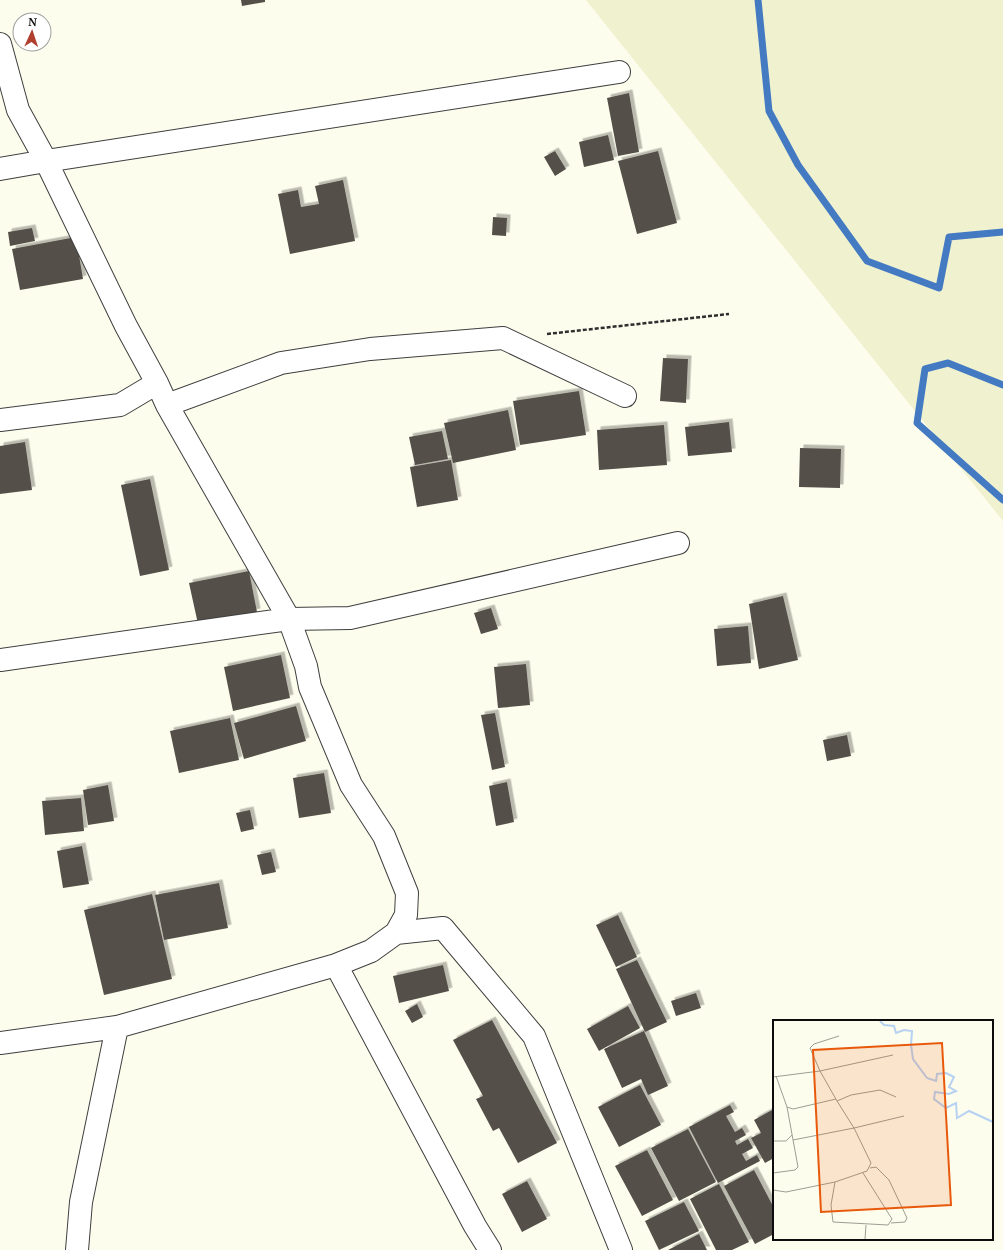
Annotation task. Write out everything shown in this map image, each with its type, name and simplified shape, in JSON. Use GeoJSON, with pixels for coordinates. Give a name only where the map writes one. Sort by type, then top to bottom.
{"type":"FeatureCollection","features":[{"type":"Feature","properties":{"kind":"street"},"geometry":{"type":"LineString","coordinates":[[0,44],[18,110],[46,161],[126,326],[157,383],[167,406],[289,620],[306,666],[310,687],[351,785],[384,836],[407,893],[406,915],[396,933],[371,951],[336,965],[117,1027],[0,1043]]}},
{"type":"Feature","properties":{"kind":"street"},"geometry":{"type":"LineString","coordinates":[[0,169],[620,72]]}},
{"type":"Feature","properties":{"kind":"street"},"geometry":{"type":"LineString","coordinates":[[167,406],[281,363],[370,349],[503,338],[625,396]]}},
{"type":"Feature","properties":{"kind":"street"},"geometry":{"type":"LineString","coordinates":[[0,420],[120,404],[157,383]]}},
{"type":"Feature","properties":{"kind":"street"},"geometry":{"type":"LineString","coordinates":[[0,660],[289,620],[350,618],[678,543]]}},
{"type":"Feature","properties":{"kind":"street"},"geometry":{"type":"LineString","coordinates":[[396,933],[443,928],[534,1036],[622,1250]]}},
{"type":"Feature","properties":{"kind":"street"},"geometry":{"type":"LineString","coordinates":[[336,965],[475,1226],[490,1250]]}},
{"type":"Feature","properties":{"kind":"street"},"geometry":{"type":"LineString","coordinates":[[77,1250],[80,1202],[117,1027]]}},
{"type":"Feature","properties":{"kind":"path"},"geometry":{"type":"LineString","coordinates":[[542,334],[728,314]]}},
{"type":"Feature","properties":{"kind":"green space"},"geometry":{"type":"Polygon","coordinates":[[[586,0],[1003,0],[1003,521],[586,0]]]}},
{"type":"Feature","properties":{"kind":"building"},"geometry":{"type":"Polygon","coordinates":[[[241,0],[265,0],[265,2],[242,6],[241,0]]]}},
{"type":"Feature","properties":{"kind":"building"},"geometry":{"type":"Polygon","coordinates":[[[629,93],[639,152],[618,156],[607,98],[629,93]]]}},
{"type":"Feature","properties":{"kind":"building"},"geometry":{"type":"Polygon","coordinates":[[[608,135],[614,160],[584,167],[579,142],[608,135]]]}},
{"type":"Feature","properties":{"kind":"building"},"geometry":{"type":"Polygon","coordinates":[[[555,151],[566,169],[555,176],[544,157],[555,151]]]}},
{"type":"Feature","properties":{"kind":"building"},"geometry":{"type":"Polygon","coordinates":[[[658,151],[677,223],[637,234],[618,161],[658,151]]]}},
{"type":"Feature","properties":{"kind":"building"},"geometry":{"type":"Polygon","coordinates":[[[343,180],[355,241],[290,254],[278,194],[298,190],[301,207],[319,204],[315,186],[343,180]]]}},
{"type":"Feature","properties":{"kind":"building"},"geometry":{"type":"Polygon","coordinates":[[[493,217],[507,218],[506,236],[492,235],[493,217]]]}},
{"type":"Feature","properties":{"kind":"building"},"geometry":{"type":"Polygon","coordinates":[[[32,228],[35,241],[10,246],[8,232],[32,228]]]}},
{"type":"Feature","properties":{"kind":"building"},"geometry":{"type":"Polygon","coordinates":[[[76,237],[83,279],[20,290],[12,249],[76,237]]]}},
{"type":"Feature","properties":{"kind":"building"},"geometry":{"type":"Polygon","coordinates":[[[663,358],[688,359],[686,403],[660,401],[663,358]]]}},
{"type":"Feature","properties":{"kind":"building"},"geometry":{"type":"Polygon","coordinates":[[[579,391],[586,435],[520,445],[513,401],[579,391]]]}},
{"type":"Feature","properties":{"kind":"building"},"geometry":{"type":"Polygon","coordinates":[[[508,410],[516,450],[453,463],[444,423],[508,410]]]}},
{"type":"Feature","properties":{"kind":"building"},"geometry":{"type":"Polygon","coordinates":[[[729,422],[732,452],[688,456],[685,427],[729,422]]]}},
{"type":"Feature","properties":{"kind":"building"},"geometry":{"type":"Polygon","coordinates":[[[664,425],[667,465],[599,470],[597,430],[664,425]]]}},
{"type":"Feature","properties":{"kind":"building"},"geometry":{"type":"Polygon","coordinates":[[[442,431],[448,459],[415,465],[409,437],[442,431]]]}},
{"type":"Feature","properties":{"kind":"building"},"geometry":{"type":"Polygon","coordinates":[[[25,442],[32,490],[0,494],[0,446],[25,442]]]}},
{"type":"Feature","properties":{"kind":"building"},"geometry":{"type":"Polygon","coordinates":[[[800,448],[841,449],[840,488],[799,487],[800,448]]]}},
{"type":"Feature","properties":{"kind":"building"},"geometry":{"type":"Polygon","coordinates":[[[451,460],[458,500],[417,507],[410,467],[451,460]]]}},
{"type":"Feature","properties":{"kind":"building"},"geometry":{"type":"Polygon","coordinates":[[[150,479],[169,570],[140,576],[121,485],[150,479]]]}},
{"type":"Feature","properties":{"kind":"building"},"geometry":{"type":"Polygon","coordinates":[[[249,571],[257,612],[198,624],[189,583],[249,571]]]}},
{"type":"Feature","properties":{"kind":"building"},"geometry":{"type":"Polygon","coordinates":[[[783,596],[798,660],[759,669],[749,604],[783,596]]]}},
{"type":"Feature","properties":{"kind":"building"},"geometry":{"type":"Polygon","coordinates":[[[491,608],[498,629],[481,634],[474,613],[491,608]]]}},
{"type":"Feature","properties":{"kind":"building"},"geometry":{"type":"Polygon","coordinates":[[[748,626],[751,663],[717,666],[714,629],[748,626]]]}},
{"type":"Feature","properties":{"kind":"building"},"geometry":{"type":"Polygon","coordinates":[[[281,655],[290,698],[233,711],[224,667],[281,655]]]}},
{"type":"Feature","properties":{"kind":"building"},"geometry":{"type":"Polygon","coordinates":[[[526,664],[530,705],[498,708],[494,667],[526,664]]]}},
{"type":"Feature","properties":{"kind":"building"},"geometry":{"type":"Polygon","coordinates":[[[296,706],[306,741],[244,759],[234,723],[296,706]]]}},
{"type":"Feature","properties":{"kind":"building"},"geometry":{"type":"Polygon","coordinates":[[[495,713],[505,767],[492,770],[481,715],[495,713]]]}},
{"type":"Feature","properties":{"kind":"building"},"geometry":{"type":"Polygon","coordinates":[[[230,718],[239,760],[179,773],[170,731],[230,718]]]}},
{"type":"Feature","properties":{"kind":"building"},"geometry":{"type":"Polygon","coordinates":[[[847,735],[851,756],[827,761],[823,740],[847,735]]]}},
{"type":"Feature","properties":{"kind":"building"},"geometry":{"type":"Polygon","coordinates":[[[324,773],[331,813],[299,818],[293,778],[324,773]]]}},
{"type":"Feature","properties":{"kind":"building"},"geometry":{"type":"Polygon","coordinates":[[[507,782],[514,822],[496,826],[489,786],[507,782]]]}},
{"type":"Feature","properties":{"kind":"building"},"geometry":{"type":"Polygon","coordinates":[[[108,785],[114,821],[88,825],[83,790],[108,785]]]}},
{"type":"Feature","properties":{"kind":"building"},"geometry":{"type":"Polygon","coordinates":[[[81,798],[84,831],[45,835],[42,801],[81,798]]]}},
{"type":"Feature","properties":{"kind":"building"},"geometry":{"type":"Polygon","coordinates":[[[250,810],[254,829],[241,832],[236,813],[250,810]]]}},
{"type":"Feature","properties":{"kind":"building"},"geometry":{"type":"Polygon","coordinates":[[[82,846],[89,884],[63,888],[57,851],[82,846]]]}},
{"type":"Feature","properties":{"kind":"building"},"geometry":{"type":"Polygon","coordinates":[[[271,852],[276,872],[262,875],[257,855],[271,852]]]}},
{"type":"Feature","properties":{"kind":"building"},"geometry":{"type":"Polygon","coordinates":[[[219,883],[228,928],[164,940],[155,895],[219,883]]]}},
{"type":"Feature","properties":{"kind":"building"},"geometry":{"type":"Polygon","coordinates":[[[152,894],[172,979],[104,995],[84,910],[152,894]]]}},
{"type":"Feature","properties":{"kind":"building"},"geometry":{"type":"Polygon","coordinates":[[[618,915],[637,957],[616,967],[596,925],[618,915]]]}},
{"type":"Feature","properties":{"kind":"building"},"geometry":{"type":"Polygon","coordinates":[[[637,960],[667,1022],[645,1032],[616,969],[637,960]]]}},
{"type":"Feature","properties":{"kind":"building"},"geometry":{"type":"Polygon","coordinates":[[[443,965],[449,991],[399,1003],[393,976],[443,965]]]}},
{"type":"Feature","properties":{"kind":"building"},"geometry":{"type":"Polygon","coordinates":[[[696,993],[701,1008],[676,1016],[671,1001],[696,993]]]}},
{"type":"Feature","properties":{"kind":"building"},"geometry":{"type":"Polygon","coordinates":[[[417,1004],[423,1017],[412,1023],[405,1011],[417,1004]]]}},
{"type":"Feature","properties":{"kind":"building"},"geometry":{"type":"Polygon","coordinates":[[[628,1006],[640,1028],[599,1051],[587,1029],[628,1006]]]}},
{"type":"Feature","properties":{"kind":"building"},"geometry":{"type":"Polygon","coordinates":[[[492,1020],[557,1143],[518,1163],[499,1128],[493,1131],[476,1099],[483,1096],[453,1040],[492,1020]]]}},
{"type":"Feature","properties":{"kind":"building"},"geometry":{"type":"Polygon","coordinates":[[[644,1031],[668,1086],[648,1095],[641,1079],[622,1088],[604,1049],[644,1031]]]}},
{"type":"Feature","properties":{"kind":"building"},"geometry":{"type":"Polygon","coordinates":[[[640,1085],[661,1125],[619,1147],[598,1107],[640,1085]]]}},
{"type":"Feature","properties":{"kind":"building"},"geometry":{"type":"Polygon","coordinates":[[[730,1105],[734,1112],[726,1116],[735,1132],[742,1128],[746,1135],[735,1141],[737,1145],[748,1139],[753,1148],[742,1154],[746,1161],[757,1155],[760,1161],[718,1183],[689,1127],[730,1105]]]}},
{"type":"Feature","properties":{"kind":"building"},"geometry":{"type":"Polygon","coordinates":[[[773,1110],[773,1159],[765,1163],[751,1138],[761,1133],[754,1120],[773,1110]]]}},
{"type":"Feature","properties":{"kind":"building"},"geometry":{"type":"Polygon","coordinates":[[[688,1129],[716,1182],[679,1201],[651,1148],[688,1129]]]}},
{"type":"Feature","properties":{"kind":"building"},"geometry":{"type":"Polygon","coordinates":[[[647,1150],[673,1200],[642,1216],[615,1166],[647,1150]]]}},
{"type":"Feature","properties":{"kind":"building"},"geometry":{"type":"Polygon","coordinates":[[[754,1170],[773,1206],[773,1235],[755,1244],[724,1186],[754,1170]]]}},
{"type":"Feature","properties":{"kind":"building"},"geometry":{"type":"Polygon","coordinates":[[[527,1181],[547,1219],[522,1232],[502,1194],[527,1181]]]}},
{"type":"Feature","properties":{"kind":"building"},"geometry":{"type":"Polygon","coordinates":[[[719,1184],[749,1242],[732,1250],[716,1250],[690,1199],[719,1184]]]}},
{"type":"Feature","properties":{"kind":"building"},"geometry":{"type":"Polygon","coordinates":[[[684,1202],[699,1231],[659,1250],[645,1221],[684,1202]]]}},
{"type":"Feature","properties":{"kind":"building"},"geometry":{"type":"Polygon","coordinates":[[[699,1234],[707,1250],[668,1250],[699,1234]]]}},
{"type":"Feature","properties":{"kind":"waterway"},"geometry":{"type":"LineString","coordinates":[[758,0],[769,111],[798,165],[867,261],[939,288],[949,237],[1003,232]]}},
{"type":"Feature","properties":{"kind":"waterway"},"geometry":{"type":"LineString","coordinates":[[1003,385],[948,363],[925,369],[917,423],[1003,500]]}}]}
